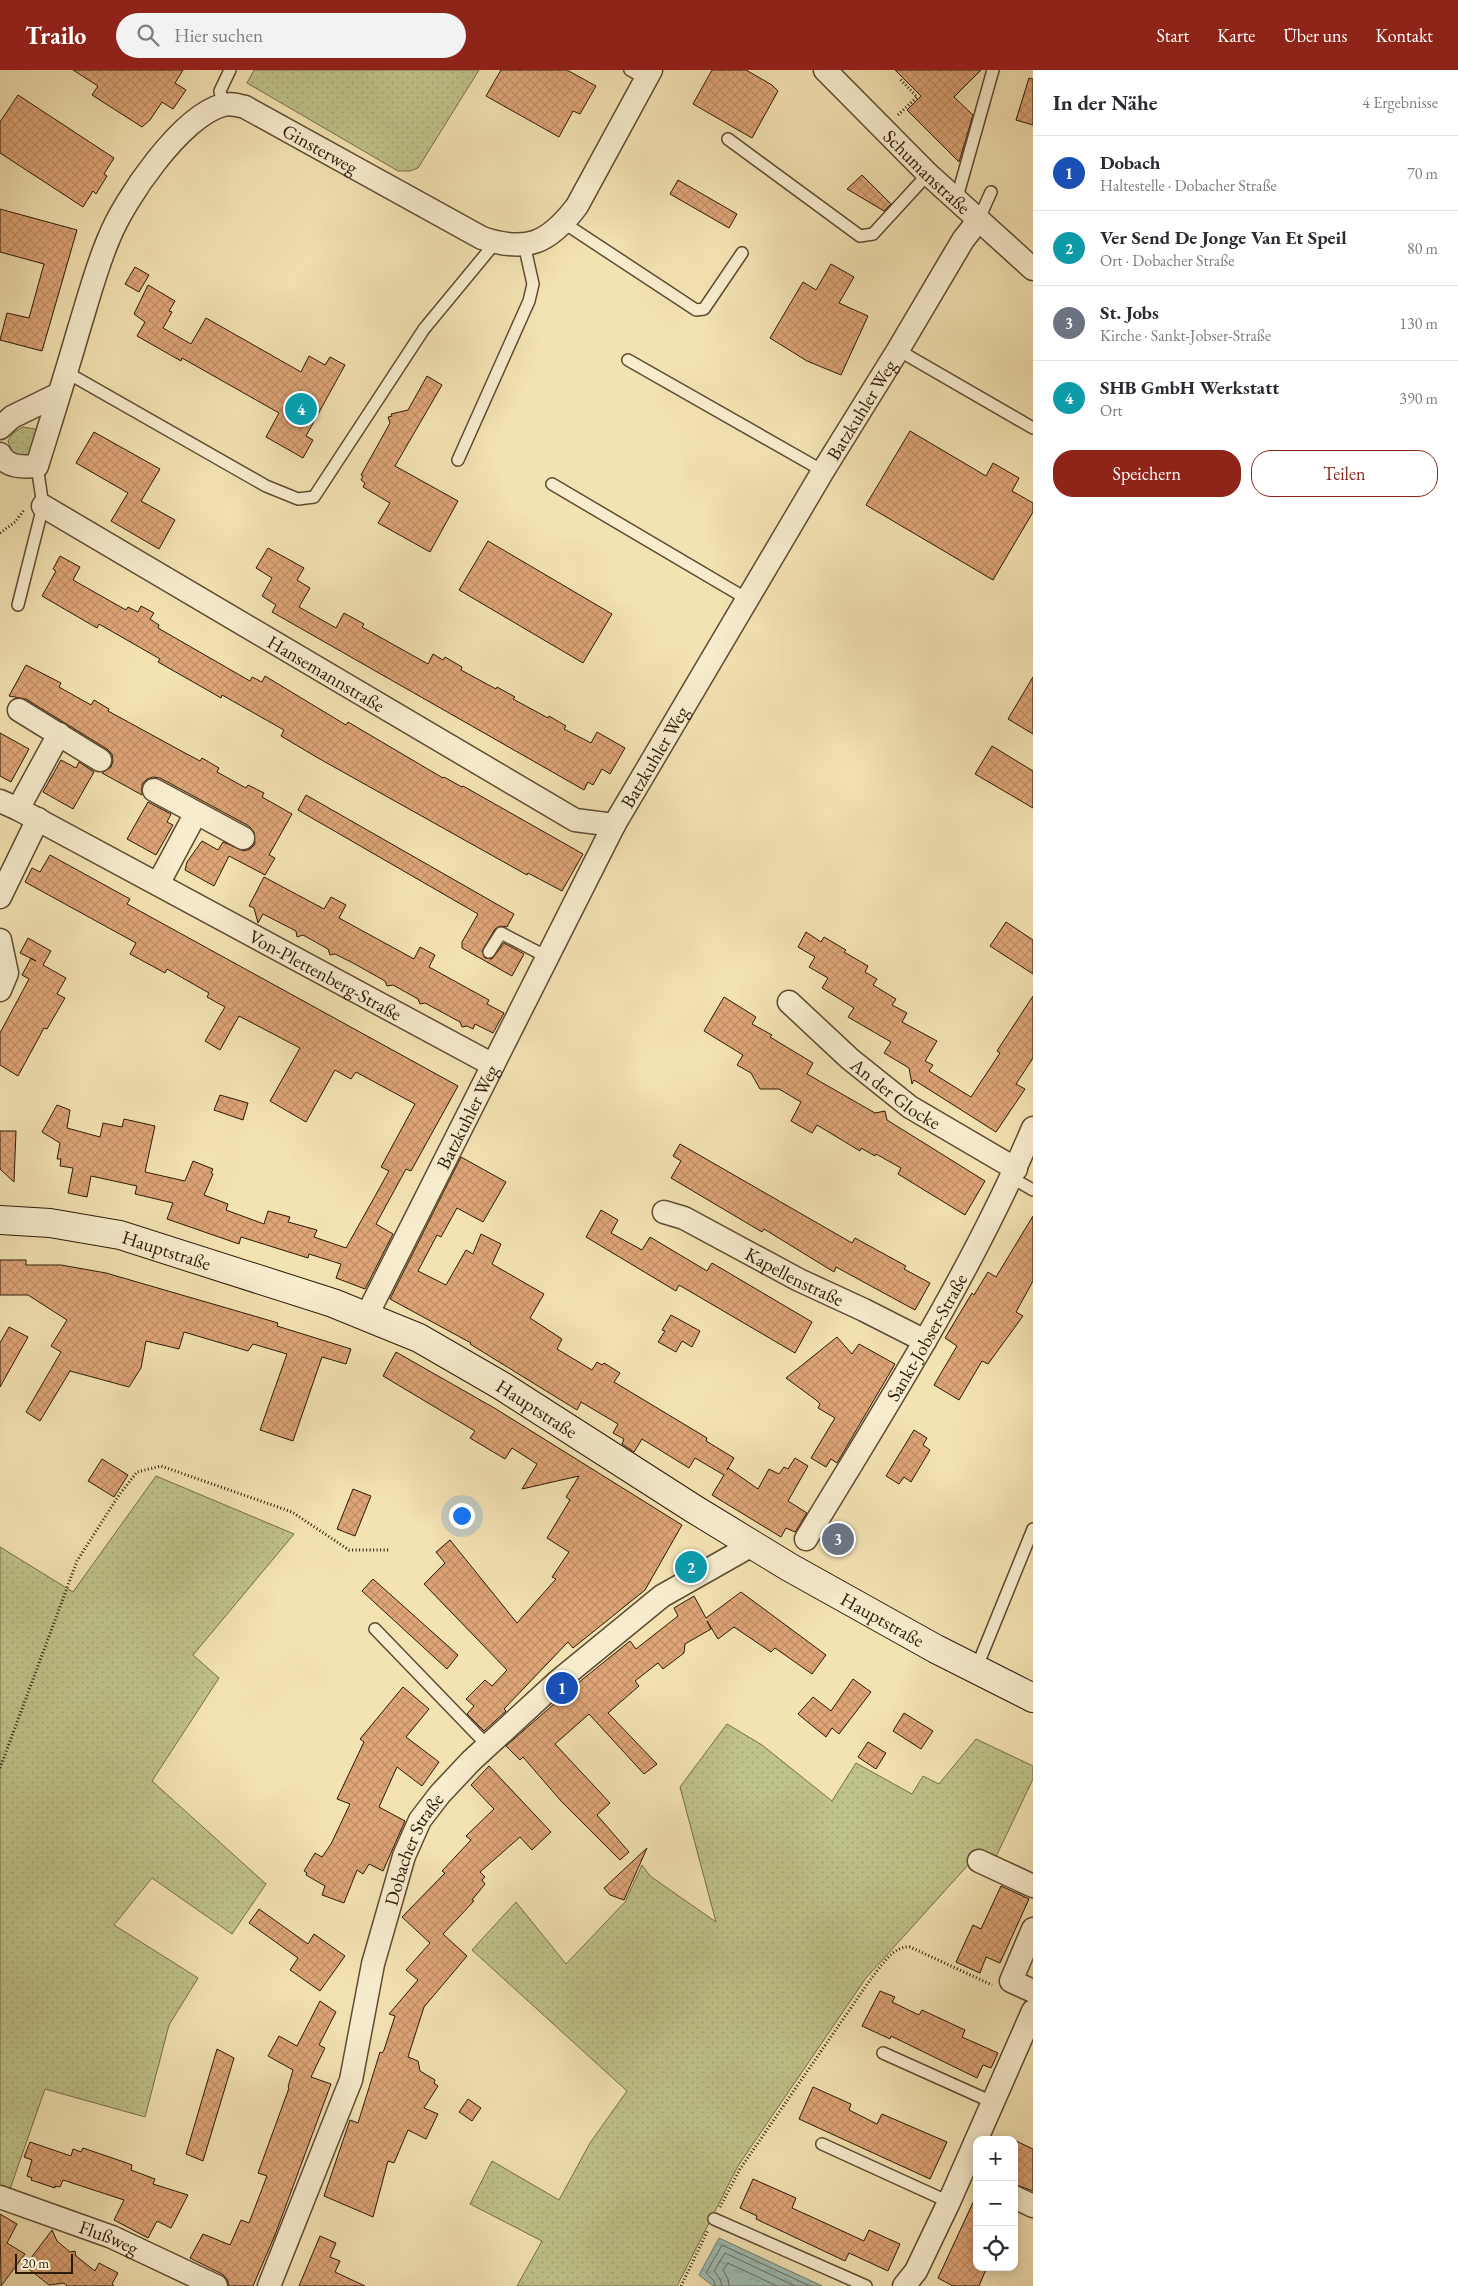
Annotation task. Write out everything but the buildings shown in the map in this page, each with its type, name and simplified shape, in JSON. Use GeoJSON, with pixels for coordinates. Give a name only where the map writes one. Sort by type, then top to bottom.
{"type":"FeatureCollection","features":[{"type":"Feature","properties":{"kind":"main road","name":"Hauptstraße"},"geometry":{"type":"LineString","coordinates":[[0,1220],[50,1223],[120,1234],[308,1294],[368,1315],[419,1338],[502,1386],[789,1567],[976,1670],[1033,1698]]}},
{"type":"Feature","properties":{"kind":"street","name":"Schumanstraße"},"geometry":{"type":"LineString","coordinates":[[826,70],[956,201],[1033,269]]}},
{"type":"Feature","properties":{"kind":"street","name":"Ginsterweg"},"geometry":{"type":"LineString","coordinates":[[223,105],[234,104],[245,107],[473,234],[514,246],[551,235],[564,223],[577,206],[642,73]]}},
{"type":"Feature","properties":{"kind":"street"},"geometry":{"type":"LineString","coordinates":[[0,454],[8,463],[16,466],[37,466],[94,278],[117,220],[130,198],[174,140],[201,116],[223,105]]}},
{"type":"Feature","properties":{"kind":"street","name":"Batzkuhler Weg"},"geometry":{"type":"LineString","coordinates":[[368,1315],[614,825],[823,471],[963,240],[978,221]]}},
{"type":"Feature","properties":{"kind":"street"},"geometry":{"type":"LineString","coordinates":[[0,428],[12,418],[59,394]]}},
{"type":"Feature","properties":{"kind":"street","name":"Hansemannstraße"},"geometry":{"type":"LineString","coordinates":[[42,499],[575,820],[614,825]]}},
{"type":"Feature","properties":{"kind":"street"},"geometry":{"type":"LineString","coordinates":[[19,710],[100,760]]}},
{"type":"Feature","properties":{"kind":"street"},"geometry":{"type":"LineString","coordinates":[[0,897],[19,809],[59,734]]}},
{"type":"Feature","properties":{"kind":"street"},"geometry":{"type":"LineString","coordinates":[[154,790],[243,838]]}},
{"type":"Feature","properties":{"kind":"street","name":"Von-Plettenberg-Straße"},"geometry":{"type":"LineString","coordinates":[[19,809],[493,1065]]}},
{"type":"Feature","properties":{"kind":"street"},"geometry":{"type":"LineString","coordinates":[[158,884],[196,813]]}},
{"type":"Feature","properties":{"kind":"street"},"geometry":{"type":"LineString","coordinates":[[0,940],[7,973],[0,990]]}},
{"type":"Feature","properties":{"kind":"street","name":"An der Glocke"},"geometry":{"type":"LineString","coordinates":[[789,1002],[850,1059],[910,1107],[1014,1173]]}},
{"type":"Feature","properties":{"kind":"street","name":"Sankt-Jobser-Straße"},"geometry":{"type":"LineString","coordinates":[[806,1539],[925,1342],[1014,1173],[1033,1128]]}},
{"type":"Feature","properties":{"kind":"street","name":"Kapellenstraße"},"geometry":{"type":"LineString","coordinates":[[664,1212],[684,1218],[799,1280],[864,1310],[925,1342]]}},
{"type":"Feature","properties":{"kind":"street","name":"Dobacher Straße"},"geometry":{"type":"LineString","coordinates":[[269,2286],[351,2080],[373,1964],[404,1856],[420,1820],[440,1794],[488,1746],[554,1686],[662,1596],[752,1544]]}},
{"type":"Feature","properties":{"kind":"street"},"geometry":{"type":"LineString","coordinates":[[979,1860],[1033,1886]]}},
{"type":"Feature","properties":{"kind":"street"},"geometry":{"type":"LineString","coordinates":[[1033,1929],[1011,1981],[1033,1991]]}},
{"type":"Feature","properties":{"kind":"street"},"geometry":{"type":"LineString","coordinates":[[904,2286],[916,2271],[949,2202],[969,2176],[992,2102],[1033,2011]]}},
{"type":"Feature","properties":{"kind":"street","name":"Flußweg"},"geometry":{"type":"LineString","coordinates":[[0,2197],[112,2237],[216,2286]]}},
{"type":"Feature","properties":{"kind":"street"},"geometry":{"type":"LineString","coordinates":[[1018,2199],[1033,2206]]}},
{"type":"Feature","properties":{"kind":"lane"},"geometry":{"type":"LineString","coordinates":[[223,105],[220,91],[230,70]]}},
{"type":"Feature","properties":{"kind":"lane"},"geometry":{"type":"LineString","coordinates":[[956,201],[993,70]]}},
{"type":"Feature","properties":{"kind":"lane"},"geometry":{"type":"LineString","coordinates":[[728,139],[860,236],[873,234],[928,174]]}},
{"type":"Feature","properties":{"kind":"lane"},"geometry":{"type":"LineString","coordinates":[[978,221],[991,192]]}},
{"type":"Feature","properties":{"kind":"lane"},"geometry":{"type":"LineString","coordinates":[[564,223],[696,310],[704,309],[742,252]]}},
{"type":"Feature","properties":{"kind":"lane"},"geometry":{"type":"LineString","coordinates":[[66,372],[266,486],[298,499],[314,497],[424,329],[495,242]]}},
{"type":"Feature","properties":{"kind":"lane"},"geometry":{"type":"LineString","coordinates":[[458,460],[530,301],[532,284],[524,244]]}},
{"type":"Feature","properties":{"kind":"lane"},"geometry":{"type":"LineString","coordinates":[[898,350],[1033,428]]}},
{"type":"Feature","properties":{"kind":"lane"},"geometry":{"type":"LineString","coordinates":[[628,360],[823,471]]}},
{"type":"Feature","properties":{"kind":"lane"},"geometry":{"type":"LineString","coordinates":[[18,604],[42,499],[37,466]]}},
{"type":"Feature","properties":{"kind":"lane"},"geometry":{"type":"LineString","coordinates":[[552,484],[747,599]]}},
{"type":"Feature","properties":{"kind":"lane"},"geometry":{"type":"LineString","coordinates":[[489,952],[500,933],[548,957]]}},
{"type":"Feature","properties":{"kind":"lane"},"geometry":{"type":"LineString","coordinates":[[1014,1173],[1033,1190]]}},
{"type":"Feature","properties":{"kind":"lane"},"geometry":{"type":"LineString","coordinates":[[976,1670],[1033,1529]]}},
{"type":"Feature","properties":{"kind":"lane"},"geometry":{"type":"LineString","coordinates":[[375,1629],[488,1746]]}},
{"type":"Feature","properties":{"kind":"lane"},"geometry":{"type":"LineString","coordinates":[[883,2053],[992,2102]]}},
{"type":"Feature","properties":{"kind":"lane"},"geometry":{"type":"LineString","coordinates":[[822,2144],[949,2202]]}},
{"type":"Feature","properties":{"kind":"lane"},"geometry":{"type":"LineString","coordinates":[[714,2219],[866,2286]]}},
{"type":"Feature","properties":{"kind":"path"},"geometry":{"type":"LineString","coordinates":[[883,129],[917,97],[900,79]]}},
{"type":"Feature","properties":{"kind":"path"},"geometry":{"type":"LineString","coordinates":[[0,533],[42,499]]}},
{"type":"Feature","properties":{"kind":"path"},"geometry":{"type":"LineString","coordinates":[[0,1768],[77,1560],[119,1495],[137,1472],[161,1466],[292,1512],[349,1550],[389,1550]]}},
{"type":"Feature","properties":{"kind":"path"},"geometry":{"type":"LineString","coordinates":[[681,2286],[740,2169],[870,1980],[894,1952],[910,1947],[995,1986],[1011,1981]]}},
{"type":"Feature","properties":{"kind":"green space"},"geometry":{"type":"Polygon","coordinates":[[[254,70],[479,70],[418,168],[410,171],[398,171],[247,83],[254,70]]]}},
{"type":"Feature","properties":{"kind":"green space"},"geometry":{"type":"Polygon","coordinates":[[[23,427],[35,429],[37,432],[29,455],[24,456],[13,454],[8,441],[12,434],[23,427]]]}},
{"type":"Feature","properties":{"kind":"green space"},"geometry":{"type":"Polygon","coordinates":[[[156,1476],[294,1534],[193,1655],[219,1678],[152,1781],[266,1884],[232,1934],[152,1878],[114,1925],[198,1978],[169,2025],[145,2117],[45,2089],[9,2192],[0,2189],[0,1547],[73,1592],[156,1476]]]}},
{"type":"Feature","properties":{"kind":"green space"},"geometry":{"type":"Polygon","coordinates":[[[727,1724],[762,1745],[832,1801],[856,1763],[912,1794],[923,1776],[939,1784],[976,1739],[1033,1766],[1033,1779],[994,1861],[978,1854],[866,1978],[738,2166],[677,2286],[517,2286],[542,2241],[470,2204],[492,2161],[559,2200],[590,2143],[627,2091],[472,1950],[516,1902],[566,1964],[625,1902],[642,1865],[650,1876],[716,1922],[680,1787],[727,1724]]]}},
{"type":"Feature","properties":{"kind":"water"},"geometry":{"type":"Polygon","coordinates":[[[719,2238],[822,2286],[713,2286],[699,2275],[719,2238]]]}},
{"type":"Feature","properties":{"kind":"place","name":"SHB GmbH Werkstatt"},"geometry":{"type":"Point","coordinates":[301,409]}},
{"type":"Feature","properties":{"kind":"place","name":"St. Jobs"},"geometry":{"type":"Point","coordinates":[838,1539]}},
{"type":"Feature","properties":{"kind":"place","name":"Ver Send De Jonge Van Et Speil"},"geometry":{"type":"Point","coordinates":[691,1567]}},
{"type":"Feature","properties":{"kind":"place","name":"Dobach"},"geometry":{"type":"Point","coordinates":[562,1688]}}]}
